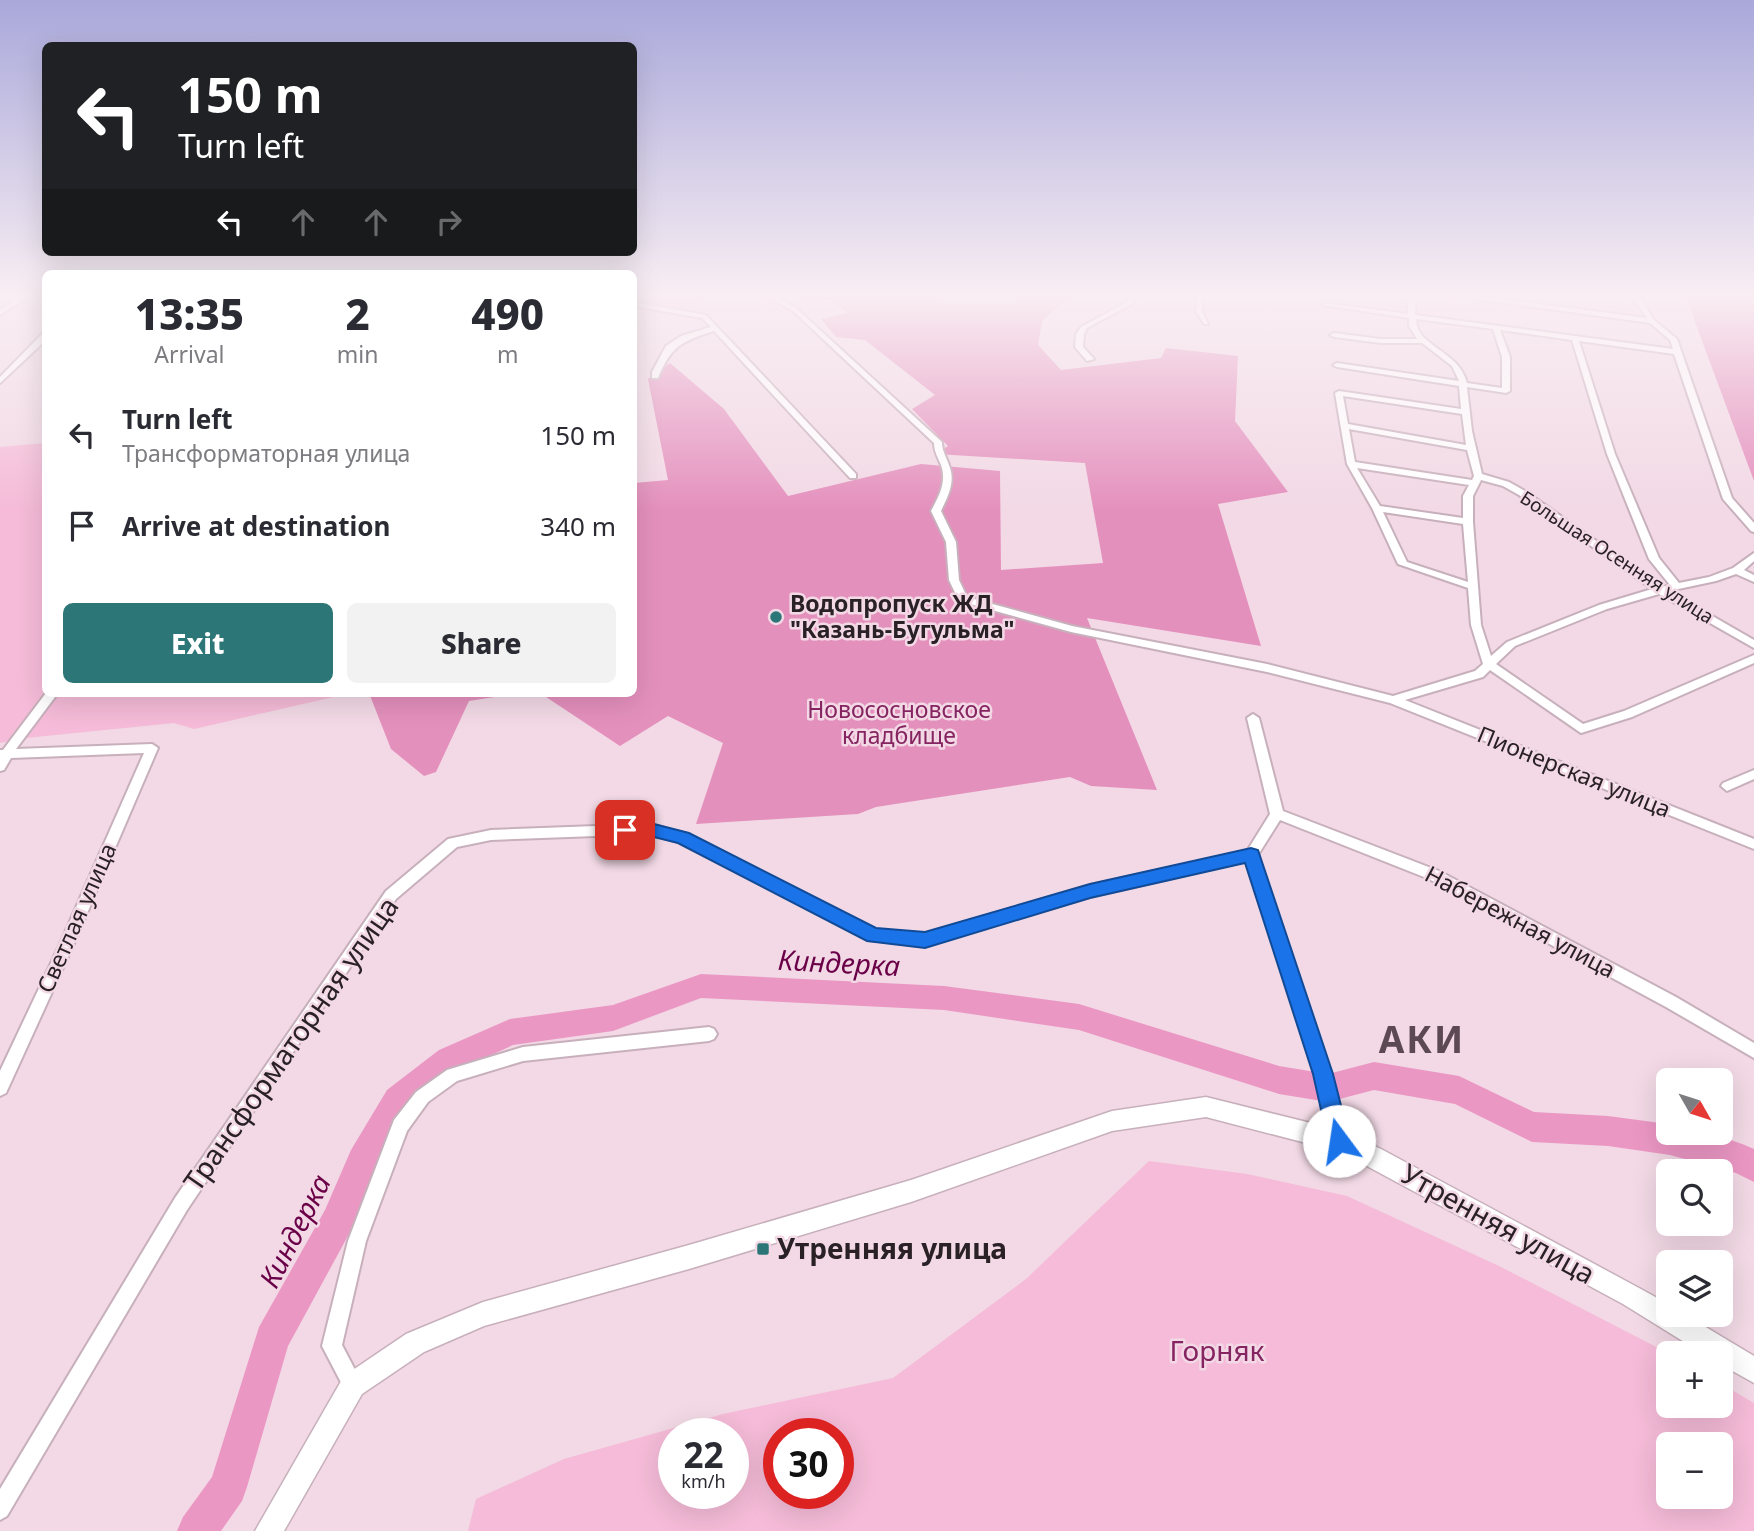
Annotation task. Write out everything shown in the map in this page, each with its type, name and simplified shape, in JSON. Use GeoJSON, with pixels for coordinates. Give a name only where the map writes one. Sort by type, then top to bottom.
{"type":"FeatureCollection","features":[{"type":"Feature","properties":{"kind":"street"},"geometry":{"type":"LineString","coordinates":[[0,381],[15,366]]}},
{"type":"Feature","properties":{"kind":"street"},"geometry":{"type":"LineString","coordinates":[[655,376],[660,366]]}},
{"type":"Feature","properties":{"kind":"street"},"geometry":{"type":"LineString","coordinates":[[751,366],[853,476]]}},
{"type":"Feature","properties":{"kind":"street","name":"Пионерская улица"},"geometry":{"type":"LineString","coordinates":[[856,366],[938,442],[937,450],[947,469],[947,487],[936,511],[951,542],[954,580],[963,599],[1071,629],[1267,668],[1393,700],[1754,845]]}},
{"type":"Feature","properties":{"kind":"street"},"geometry":{"type":"LineString","coordinates":[[1347,366],[1506,391],[1506,366]]}},
{"type":"Feature","properties":{"kind":"street"},"geometry":{"type":"LineString","coordinates":[[1457,366],[1463,384],[1476,480],[1468,496],[1476,625],[1488,664],[1581,729],[1628,714],[1754,659]]}},
{"type":"Feature","properties":{"kind":"street"},"geometry":{"type":"LineString","coordinates":[[1584,366],[1611,454],[1654,559],[1676,586]]}},
{"type":"Feature","properties":{"kind":"street"},"geometry":{"type":"LineString","coordinates":[[1684,366],[1728,499],[1754,529]]}},
{"type":"Feature","properties":{"kind":"street"},"geometry":{"type":"LineString","coordinates":[[1465,412],[1339,393],[1352,464],[1403,564],[1474,587]]}},
{"type":"Feature","properties":{"kind":"street"},"geometry":{"type":"LineString","coordinates":[[1345,426],[1470,448]]}},
{"type":"Feature","properties":{"kind":"street","name":"Большая Осенняя улица"},"geometry":{"type":"LineString","coordinates":[[1352,464],[1506,484],[1660,590],[1754,645]]}},
{"type":"Feature","properties":{"kind":"street"},"geometry":{"type":"LineString","coordinates":[[1377,509],[1468,522]]}},
{"type":"Feature","properties":{"kind":"street"},"geometry":{"type":"LineString","coordinates":[[1393,700],[1479,674],[1511,645],[1602,607],[1737,569],[1754,556]]}},
{"type":"Feature","properties":{"kind":"street"},"geometry":{"type":"LineString","coordinates":[[1737,569],[1754,579]]}},
{"type":"Feature","properties":{"kind":"street"},"geometry":{"type":"LineString","coordinates":[[0,767],[3,753],[49,697]]}},
{"type":"Feature","properties":{"kind":"street"},"geometry":{"type":"LineString","coordinates":[[1253,718],[1277,814],[1251,855],[1323,1074],[1339,1141]]}},
{"type":"Feature","properties":{"kind":"street"},"geometry":{"type":"LineString","coordinates":[[3,753],[152,748]]}},
{"type":"Feature","properties":{"kind":"street","name":"Светлая улица"},"geometry":{"type":"LineString","coordinates":[[0,1088],[66,946],[152,748]]}},
{"type":"Feature","properties":{"kind":"street"},"geometry":{"type":"LineString","coordinates":[[1727,786],[1754,774]]}},
{"type":"Feature","properties":{"kind":"street","name":"Набережная улица"},"geometry":{"type":"LineString","coordinates":[[1277,814],[1434,875],[1659,995],[1754,1051]]}},
{"type":"Feature","properties":{"kind":"street","name":"Трансформаторная улица"},"geometry":{"type":"LineString","coordinates":[[0,1509],[181,1204],[383,906],[391,895],[453,843],[524,832],[650,830],[682,838],[874,936],[925,940],[1090,891],[1251,855]]}},
{"type":"Feature","properties":{"kind":"street"},"geometry":{"type":"LineString","coordinates":[[268,1531],[354,1385],[332,1346],[357,1241],[400,1126],[422,1097],[453,1074],[523,1054],[709,1034]]}},
{"type":"Feature","properties":{"kind":"street","name":"Утренняя улица"},"geometry":{"type":"LineString","coordinates":[[354,1385],[415,1343],[483,1314],[677,1261],[911,1191],[1112,1121],[1206,1107],[1339,1141],[1468,1206],[1631,1296],[1754,1370]]}},
{"type":"Feature","properties":{"kind":"green space","name":"Новососновское кладбище"},"geometry":{"type":"Polygon","coordinates":[[[665,366],[674,366],[724,409],[788,496],[921,464],[1000,471],[1001,570],[1103,563],[1085,463],[936,454],[948,446],[912,409],[935,395],[899,366],[1058,366],[1061,370],[1091,366],[1238,366],[1235,421],[1288,492],[1218,504],[1261,646],[1087,618],[1157,790],[1091,786],[1070,777],[876,807],[858,814],[696,824],[723,743],[668,716],[620,746],[546,697],[637,697],[637,483],[668,480],[648,379],[665,366]]]}},
{"type":"Feature","properties":{"kind":"green space"},"geometry":{"type":"Polygon","coordinates":[[[1712,366],[1754,366],[1754,481],[1712,366]]]}},
{"type":"Feature","properties":{"kind":"green space"},"geometry":{"type":"Polygon","coordinates":[[[42,443],[42,697],[334,697],[194,729],[174,723],[0,743],[0,447],[42,443]]]}},
{"type":"Feature","properties":{"kind":"green space"},"geometry":{"type":"Polygon","coordinates":[[[371,697],[494,697],[469,701],[436,772],[424,776],[391,749],[371,697]]]}},
{"type":"Feature","properties":{"kind":"green space","name":"Горняк"},"geometry":{"type":"Polygon","coordinates":[[[1149,1161],[1247,1174],[1347,1196],[1499,1266],[1656,1347],[1656,1418],[1733,1418],[1733,1391],[1754,1403],[1754,1531],[468,1531],[476,1499],[564,1459],[658,1432],[658,1509],[749,1509],[749,1418],[709,1418],[893,1378],[1026,1279],[1149,1161]]]}},
{"type":"Feature","properties":{"kind":"waterway","name":"Киндерка"},"geometry":{"type":"LineString","coordinates":[[197,1531],[228,1487],[272,1340],[337,1222],[362,1161],[398,1100],[449,1060],[510,1032],[613,1018],[701,986],[944,998],[1079,1017],[1279,1080],[1328,1088],[1374,1076],[1459,1090],[1532,1127],[1608,1131],[1670,1140],[1741,1159],[1754,1166]]}},
{"type":"Feature","properties":{"kind":"place","name":"Водопропуск ЖД \"Казань-Бугульма\""},"geometry":{"type":"Point","coordinates":[776,617]}},
{"type":"Feature","properties":{"kind":"place","name":"Утренняя улица"},"geometry":{"type":"Point","coordinates":[763,1249]}},
{"type":"Feature","properties":{"kind":"district","name":"АКИ"},"geometry":{"type":"Point","coordinates":[1422,1040]}},
{"type":"Feature","properties":{"kind":"route"},"geometry":{"type":"LineString","coordinates":[[625,830],[650,830],[682,838],[874,936],[925,940],[1090,891],[1251,855],[1323,1074],[1339,1141]]}}]}
